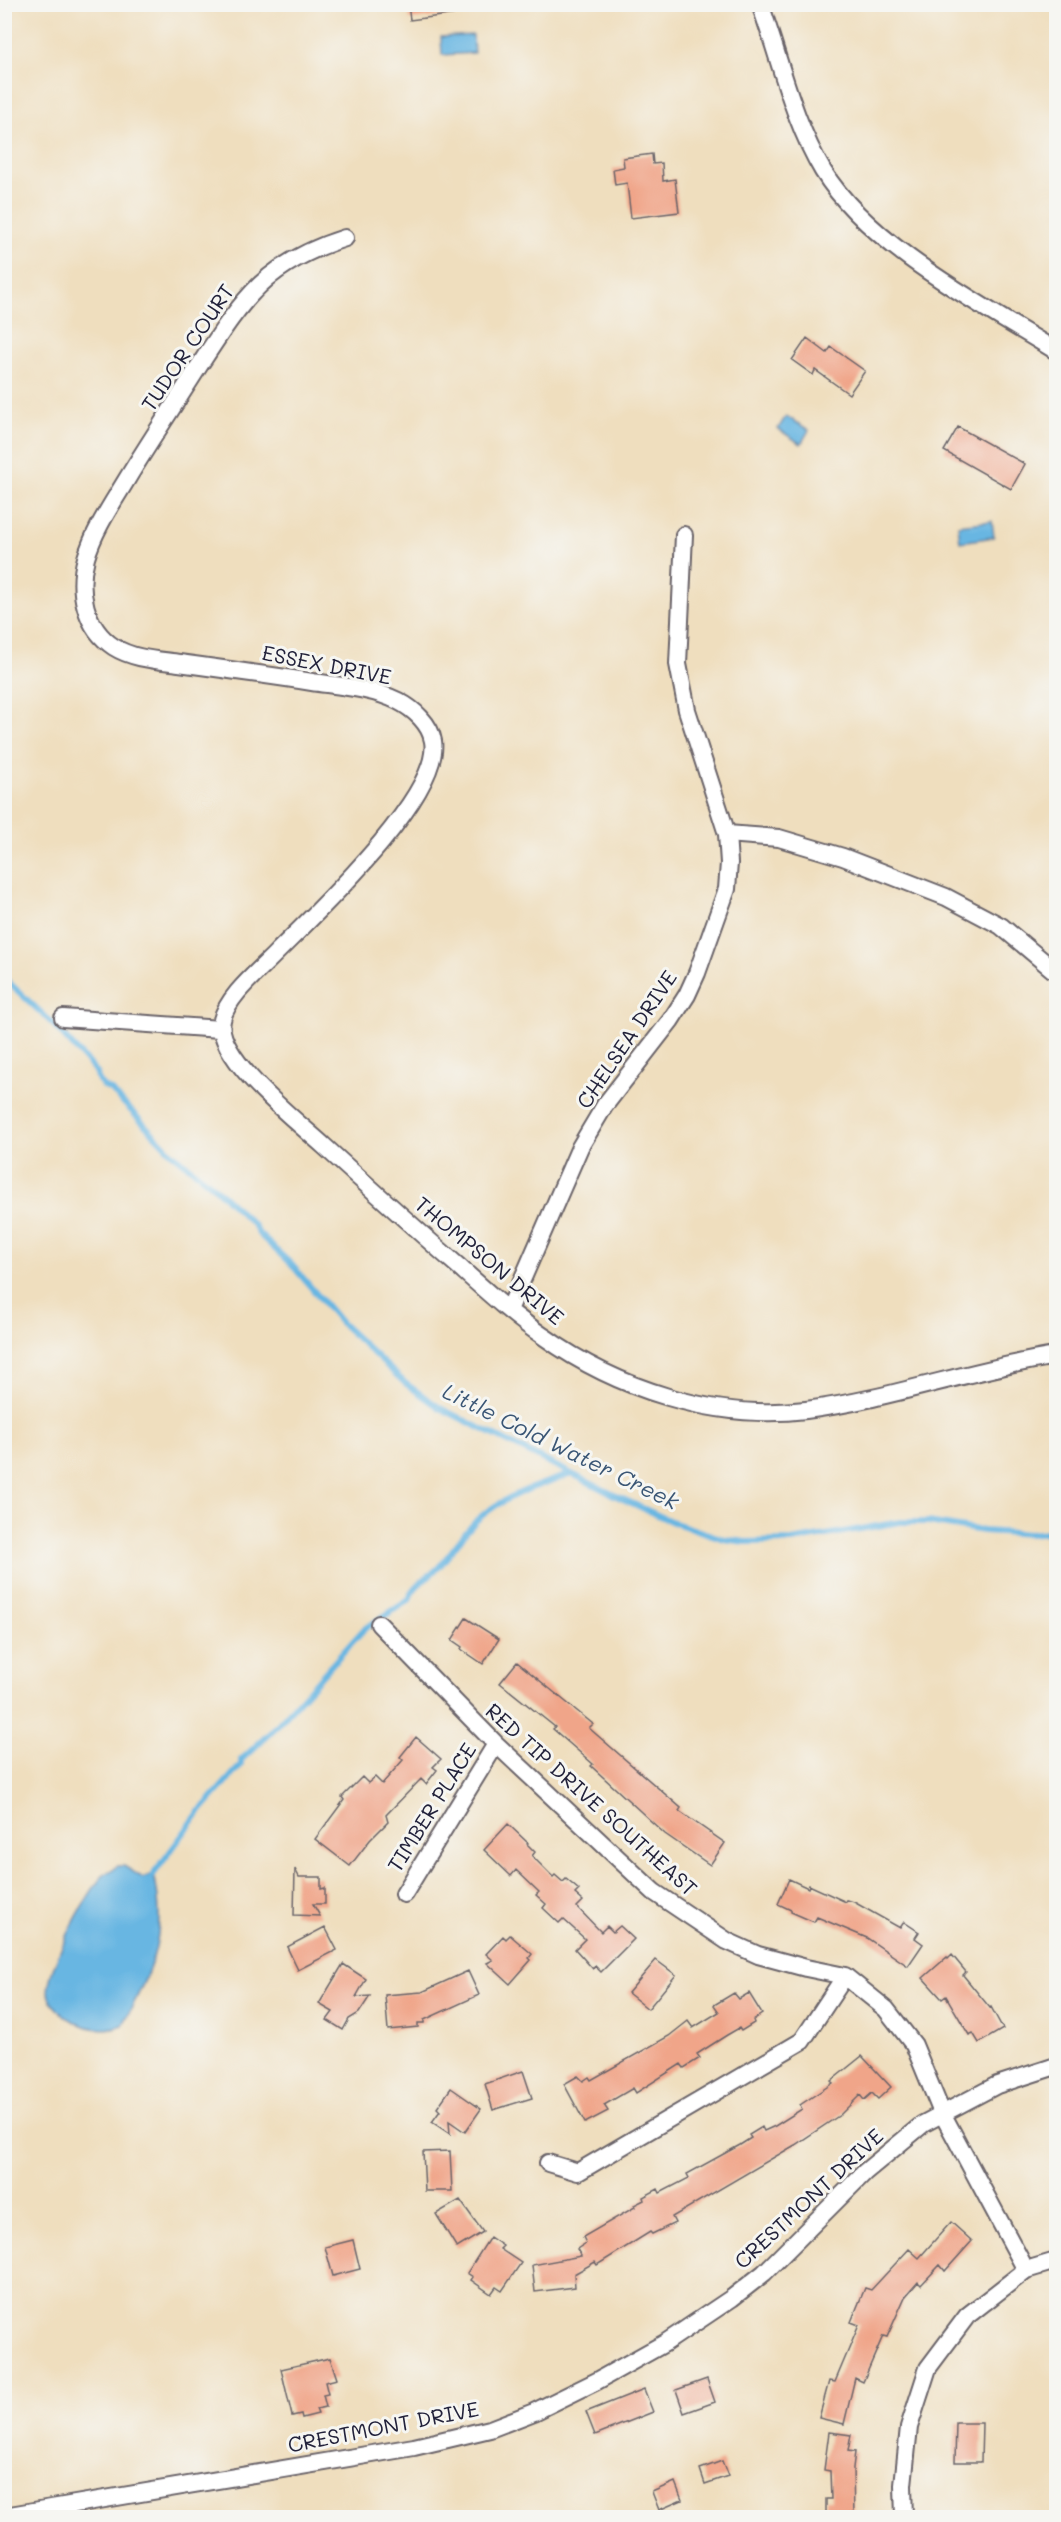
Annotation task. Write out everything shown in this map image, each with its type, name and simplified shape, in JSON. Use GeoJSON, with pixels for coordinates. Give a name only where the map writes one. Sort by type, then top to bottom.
{"type":"FeatureCollection","features":[{"type":"Feature","properties":{"kind":"street"},"geometry":{"type":"LineString","coordinates":[[760,4],[813,151],[824,172],[854,211],[922,267],[1056,351]]}},
{"type":"Feature","properties":{"kind":"street","name":"TUDOR COURT"},"geometry":{"type":"LineString","coordinates":[[102,521],[223,330],[252,291],[280,266],[321,246],[345,238]]}},
{"type":"Feature","properties":{"kind":"street","name":"ESSEX DRIVE"},"geometry":{"type":"LineString","coordinates":[[102,521],[85,560],[83,601],[99,634],[115,647],[148,658],[357,688],[393,698],[418,714],[434,737],[433,760],[410,804],[379,845],[330,899],[241,989],[222,1015],[220,1029]]}},
{"type":"Feature","properties":{"kind":"street","name":"CHELSEA DRIVE"},"geometry":{"type":"LineString","coordinates":[[509,1310],[580,1147],[605,1105],[671,1020],[697,973],[727,889],[728,834],[681,687],[678,664],[684,535]]}},
{"type":"Feature","properties":{"kind":"street"},"geometry":{"type":"LineString","coordinates":[[728,834],[779,838],[843,857],[946,897],[1001,926],[1056,972]]}},
{"type":"Feature","properties":{"kind":"street"},"geometry":{"type":"LineString","coordinates":[[63,1018],[220,1029]]}},
{"type":"Feature","properties":{"kind":"street","name":"THOMPSON DRIVE"},"geometry":{"type":"LineString","coordinates":[[220,1029],[224,1045],[255,1082],[410,1225],[509,1310],[548,1340],[620,1380],[679,1401],[737,1411],[803,1410],[873,1397],[1008,1363],[1056,1356]]}},
{"type":"Feature","properties":{"kind":"street","name":"RED TIP DRIVE SOUTHEAST"},"geometry":{"type":"LineString","coordinates":[[379,1624],[496,1744],[654,1892],[727,1941],[758,1955],[845,1976],[886,2009],[914,2045],[942,2113],[1026,2270]]}},
{"type":"Feature","properties":{"kind":"street","name":"TIMBER PLACE"},"geometry":{"type":"LineString","coordinates":[[404,1894],[496,1744]]}},
{"type":"Feature","properties":{"kind":"street"},"geometry":{"type":"LineString","coordinates":[[548,2163],[578,2172],[802,2041],[845,1976]]}},
{"type":"Feature","properties":{"kind":"street","name":"CRESTMONT DRIVE"},"geometry":{"type":"LineString","coordinates":[[4,2516],[414,2447],[490,2429],[534,2412],[597,2381],[665,2343],[732,2298],[764,2273],[865,2172],[923,2124],[997,2085],[1056,2066]]}},
{"type":"Feature","properties":{"kind":"street"},"geometry":{"type":"LineString","coordinates":[[904,2517],[903,2485],[909,2427],[928,2368],[967,2316],[1026,2270],[1056,2261]]}},
{"type":"Feature","properties":{"kind":"water"},"geometry":{"type":"Polygon","coordinates":[[[473,35],[474,53],[442,55],[441,37],[473,35]]]}},
{"type":"Feature","properties":{"kind":"water"},"geometry":{"type":"Polygon","coordinates":[[[786,416],[809,430],[801,444],[778,429],[786,416]]]}},
{"type":"Feature","properties":{"kind":"water"},"geometry":{"type":"Polygon","coordinates":[[[992,521],[994,537],[960,542],[958,525],[992,521]]]}},
{"type":"Feature","properties":{"kind":"water"},"geometry":{"type":"Polygon","coordinates":[[[117,1866],[124,1866],[143,1878],[154,1873],[158,1896],[158,1935],[149,1969],[123,2025],[105,2029],[93,2028],[81,2025],[60,2012],[49,1997],[49,1987],[59,1954],[86,1900],[102,1877],[117,1866]]]}},
{"type":"Feature","properties":{"kind":"building"},"geometry":{"type":"Polygon","coordinates":[[[408,4],[455,4],[456,14],[410,20],[408,4]]]}},
{"type":"Feature","properties":{"kind":"building"},"geometry":{"type":"Polygon","coordinates":[[[652,154],[653,164],[662,163],[663,181],[675,179],[679,212],[631,218],[627,183],[615,185],[613,169],[624,167],[623,158],[652,154]]]}},
{"type":"Feature","properties":{"kind":"building"},"geometry":{"type":"Polygon","coordinates":[[[807,338],[827,353],[831,347],[865,371],[849,394],[815,370],[813,375],[792,360],[807,338]]]}},
{"type":"Feature","properties":{"kind":"building"},"geometry":{"type":"Polygon","coordinates":[[[958,427],[1025,464],[1011,489],[944,451],[958,427]]]}},
{"type":"Feature","properties":{"kind":"building"},"geometry":{"type":"Polygon","coordinates":[[[466,1618],[499,1639],[483,1664],[452,1640],[466,1618]]]}},
{"type":"Feature","properties":{"kind":"building"},"geometry":{"type":"Polygon","coordinates":[[[517,1662],[593,1724],[589,1728],[681,1808],[679,1811],[725,1843],[710,1865],[665,1834],[591,1766],[593,1764],[553,1729],[555,1727],[500,1683],[517,1662]]]}},
{"type":"Feature","properties":{"kind":"building"},"geometry":{"type":"Polygon","coordinates":[[[416,1737],[441,1759],[433,1767],[437,1770],[426,1784],[421,1779],[386,1815],[388,1822],[370,1840],[350,1866],[315,1839],[344,1800],[342,1797],[362,1777],[368,1783],[375,1777],[382,1784],[403,1760],[400,1757],[416,1737]]]}},
{"type":"Feature","properties":{"kind":"building"},"geometry":{"type":"Polygon","coordinates":[[[508,1824],[528,1843],[535,1852],[532,1856],[553,1877],[555,1875],[563,1882],[566,1879],[579,1890],[575,1894],[583,1901],[577,1907],[601,1932],[607,1926],[613,1932],[620,1926],[634,1939],[601,1972],[595,1966],[593,1969],[575,1949],[585,1939],[563,1919],[559,1923],[543,1908],[546,1904],[536,1895],[539,1892],[516,1870],[511,1876],[484,1850],[508,1824]]]}},
{"type":"Feature","properties":{"kind":"building"},"geometry":{"type":"Polygon","coordinates":[[[295,1869],[299,1877],[321,1877],[321,1889],[325,1888],[325,1904],[313,1904],[320,1916],[294,1915],[295,1869]]]}},
{"type":"Feature","properties":{"kind":"building"},"geometry":{"type":"Polygon","coordinates":[[[789,1879],[808,1888],[809,1885],[846,1902],[847,1900],[854,1902],[900,1928],[904,1922],[919,1932],[915,1938],[923,1944],[908,1966],[867,1938],[817,1917],[814,1922],[791,1912],[778,1904],[789,1879]]]}},
{"type":"Feature","properties":{"kind":"building"},"geometry":{"type":"Polygon","coordinates":[[[325,1927],[337,1950],[298,1970],[287,1947],[325,1927]]]}},
{"type":"Feature","properties":{"kind":"building"},"geometry":{"type":"Polygon","coordinates":[[[510,1935],[532,1954],[529,1958],[531,1960],[510,1984],[487,1963],[493,1960],[486,1954],[503,1936],[506,1939],[510,1935]]]}},
{"type":"Feature","properties":{"kind":"building"},"geometry":{"type":"Polygon","coordinates":[[[952,1955],[966,1972],[963,1975],[991,2007],[1003,2029],[979,2043],[973,2033],[969,2035],[946,1996],[942,1999],[923,1978],[952,1955]]]}},
{"type":"Feature","properties":{"kind":"building"},"geometry":{"type":"Polygon","coordinates":[[[656,1960],[676,1975],[648,2009],[628,1993],[656,1960]]]}},
{"type":"Feature","properties":{"kind":"building"},"geometry":{"type":"Polygon","coordinates":[[[343,1964],[366,1979],[356,1997],[370,1996],[359,2013],[349,2019],[343,2030],[327,2020],[333,2012],[319,2004],[343,1964]]]}},
{"type":"Feature","properties":{"kind":"building"},"geometry":{"type":"Polygon","coordinates":[[[468,1971],[479,1995],[424,2020],[424,2023],[418,2023],[418,2027],[388,2030],[385,1995],[422,1992],[468,1971]]]}},
{"type":"Feature","properties":{"kind":"building"},"geometry":{"type":"Polygon","coordinates":[[[734,1993],[739,1999],[749,1993],[762,2014],[753,2020],[754,2023],[741,2031],[739,2028],[697,2054],[700,2058],[684,2068],[681,2064],[636,2093],[633,2088],[604,2105],[608,2111],[585,2123],[564,2084],[578,2076],[583,2081],[589,2077],[591,2080],[669,2036],[688,2021],[693,2028],[719,2012],[714,2005],[734,1993]]]}},
{"type":"Feature","properties":{"kind":"building"},"geometry":{"type":"Polygon","coordinates":[[[862,2056],[891,2087],[878,2099],[872,2093],[864,2100],[860,2095],[840,2115],[795,2145],[672,2217],[675,2223],[652,2234],[650,2232],[597,2265],[595,2262],[574,2274],[575,2287],[535,2292],[532,2265],[581,2256],[577,2249],[586,2243],[583,2237],[635,2207],[634,2205],[644,2200],[643,2197],[658,2189],[660,2193],[689,2178],[687,2174],[740,2145],[751,2138],[749,2135],[762,2127],[764,2131],[802,2109],[800,2105],[833,2083],[831,2081],[862,2056]]]}},
{"type":"Feature","properties":{"kind":"building"},"geometry":{"type":"Polygon","coordinates":[[[523,2071],[532,2098],[493,2110],[485,2084],[523,2071]]]}},
{"type":"Feature","properties":{"kind":"building"},"geometry":{"type":"Polygon","coordinates":[[[451,2088],[481,2109],[465,2132],[449,2121],[450,2134],[432,2122],[440,2111],[437,2108],[451,2088]]]}},
{"type":"Feature","properties":{"kind":"building"},"geometry":{"type":"Polygon","coordinates":[[[450,2151],[452,2191],[425,2191],[423,2152],[450,2151]]]}},
{"type":"Feature","properties":{"kind":"building"},"geometry":{"type":"Polygon","coordinates":[[[460,2200],[483,2232],[457,2248],[436,2214],[460,2200]]]}},
{"type":"Feature","properties":{"kind":"building"},"geometry":{"type":"Polygon","coordinates":[[[951,2222],[972,2241],[945,2271],[940,2265],[921,2285],[918,2282],[905,2297],[887,2337],[883,2336],[863,2382],[855,2378],[844,2424],[819,2418],[829,2381],[835,2382],[859,2325],[851,2322],[865,2288],[871,2290],[909,2249],[919,2258],[951,2222]]]}},
{"type":"Feature","properties":{"kind":"building"},"geometry":{"type":"Polygon","coordinates":[[[490,2237],[503,2246],[500,2249],[521,2263],[502,2291],[496,2287],[491,2294],[471,2280],[473,2277],[467,2273],[490,2237]]]}},
{"type":"Feature","properties":{"kind":"building"},"geometry":{"type":"Polygon","coordinates":[[[353,2240],[360,2269],[333,2276],[325,2247],[353,2240]]]}},
{"type":"Feature","properties":{"kind":"building"},"geometry":{"type":"Polygon","coordinates":[[[330,2358],[337,2379],[325,2382],[328,2394],[323,2395],[326,2407],[316,2409],[318,2414],[302,2418],[301,2414],[292,2416],[281,2369],[330,2358]]]}},
{"type":"Feature","properties":{"kind":"building"},"geometry":{"type":"Polygon","coordinates":[[[707,2379],[715,2402],[684,2413],[676,2390],[707,2379]]]}},
{"type":"Feature","properties":{"kind":"building"},"geometry":{"type":"Polygon","coordinates":[[[644,2389],[653,2412],[595,2435],[586,2412],[644,2389]]]}},
{"type":"Feature","properties":{"kind":"building"},"geometry":{"type":"Polygon","coordinates":[[[956,2423],[982,2423],[981,2462],[955,2462],[956,2423]]]}},
{"type":"Feature","properties":{"kind":"building"},"geometry":{"type":"Polygon","coordinates":[[[829,2432],[851,2435],[848,2451],[855,2452],[854,2517],[826,2517],[826,2499],[831,2499],[830,2471],[824,2470],[829,2432]]]}},
{"type":"Feature","properties":{"kind":"building"},"geometry":{"type":"Polygon","coordinates":[[[722,2461],[728,2476],[705,2484],[700,2469],[722,2461]]]}},
{"type":"Feature","properties":{"kind":"building"},"geometry":{"type":"Polygon","coordinates":[[[675,2482],[682,2500],[659,2510],[652,2492],[675,2482]]]}},
{"type":"Feature","properties":{"kind":"waterway","name":"Little Cold Water Creek"},"geometry":{"type":"LineString","coordinates":[[4,978],[52,1023],[97,1073],[101,1084],[111,1090],[171,1152],[213,1186],[254,1225],[259,1234],[293,1266],[341,1323],[405,1383],[440,1408],[612,1494],[675,1523],[724,1539],[745,1542],[792,1541],[900,1522],[928,1522],[983,1531],[1030,1534],[1056,1531]]}},
{"type":"Feature","properties":{"kind":"waterway"},"geometry":{"type":"LineString","coordinates":[[150,1879],[200,1811],[241,1765],[241,1760],[272,1731],[364,1629],[409,1600],[417,1586],[439,1567],[477,1520],[510,1498],[572,1474]]}}]}
